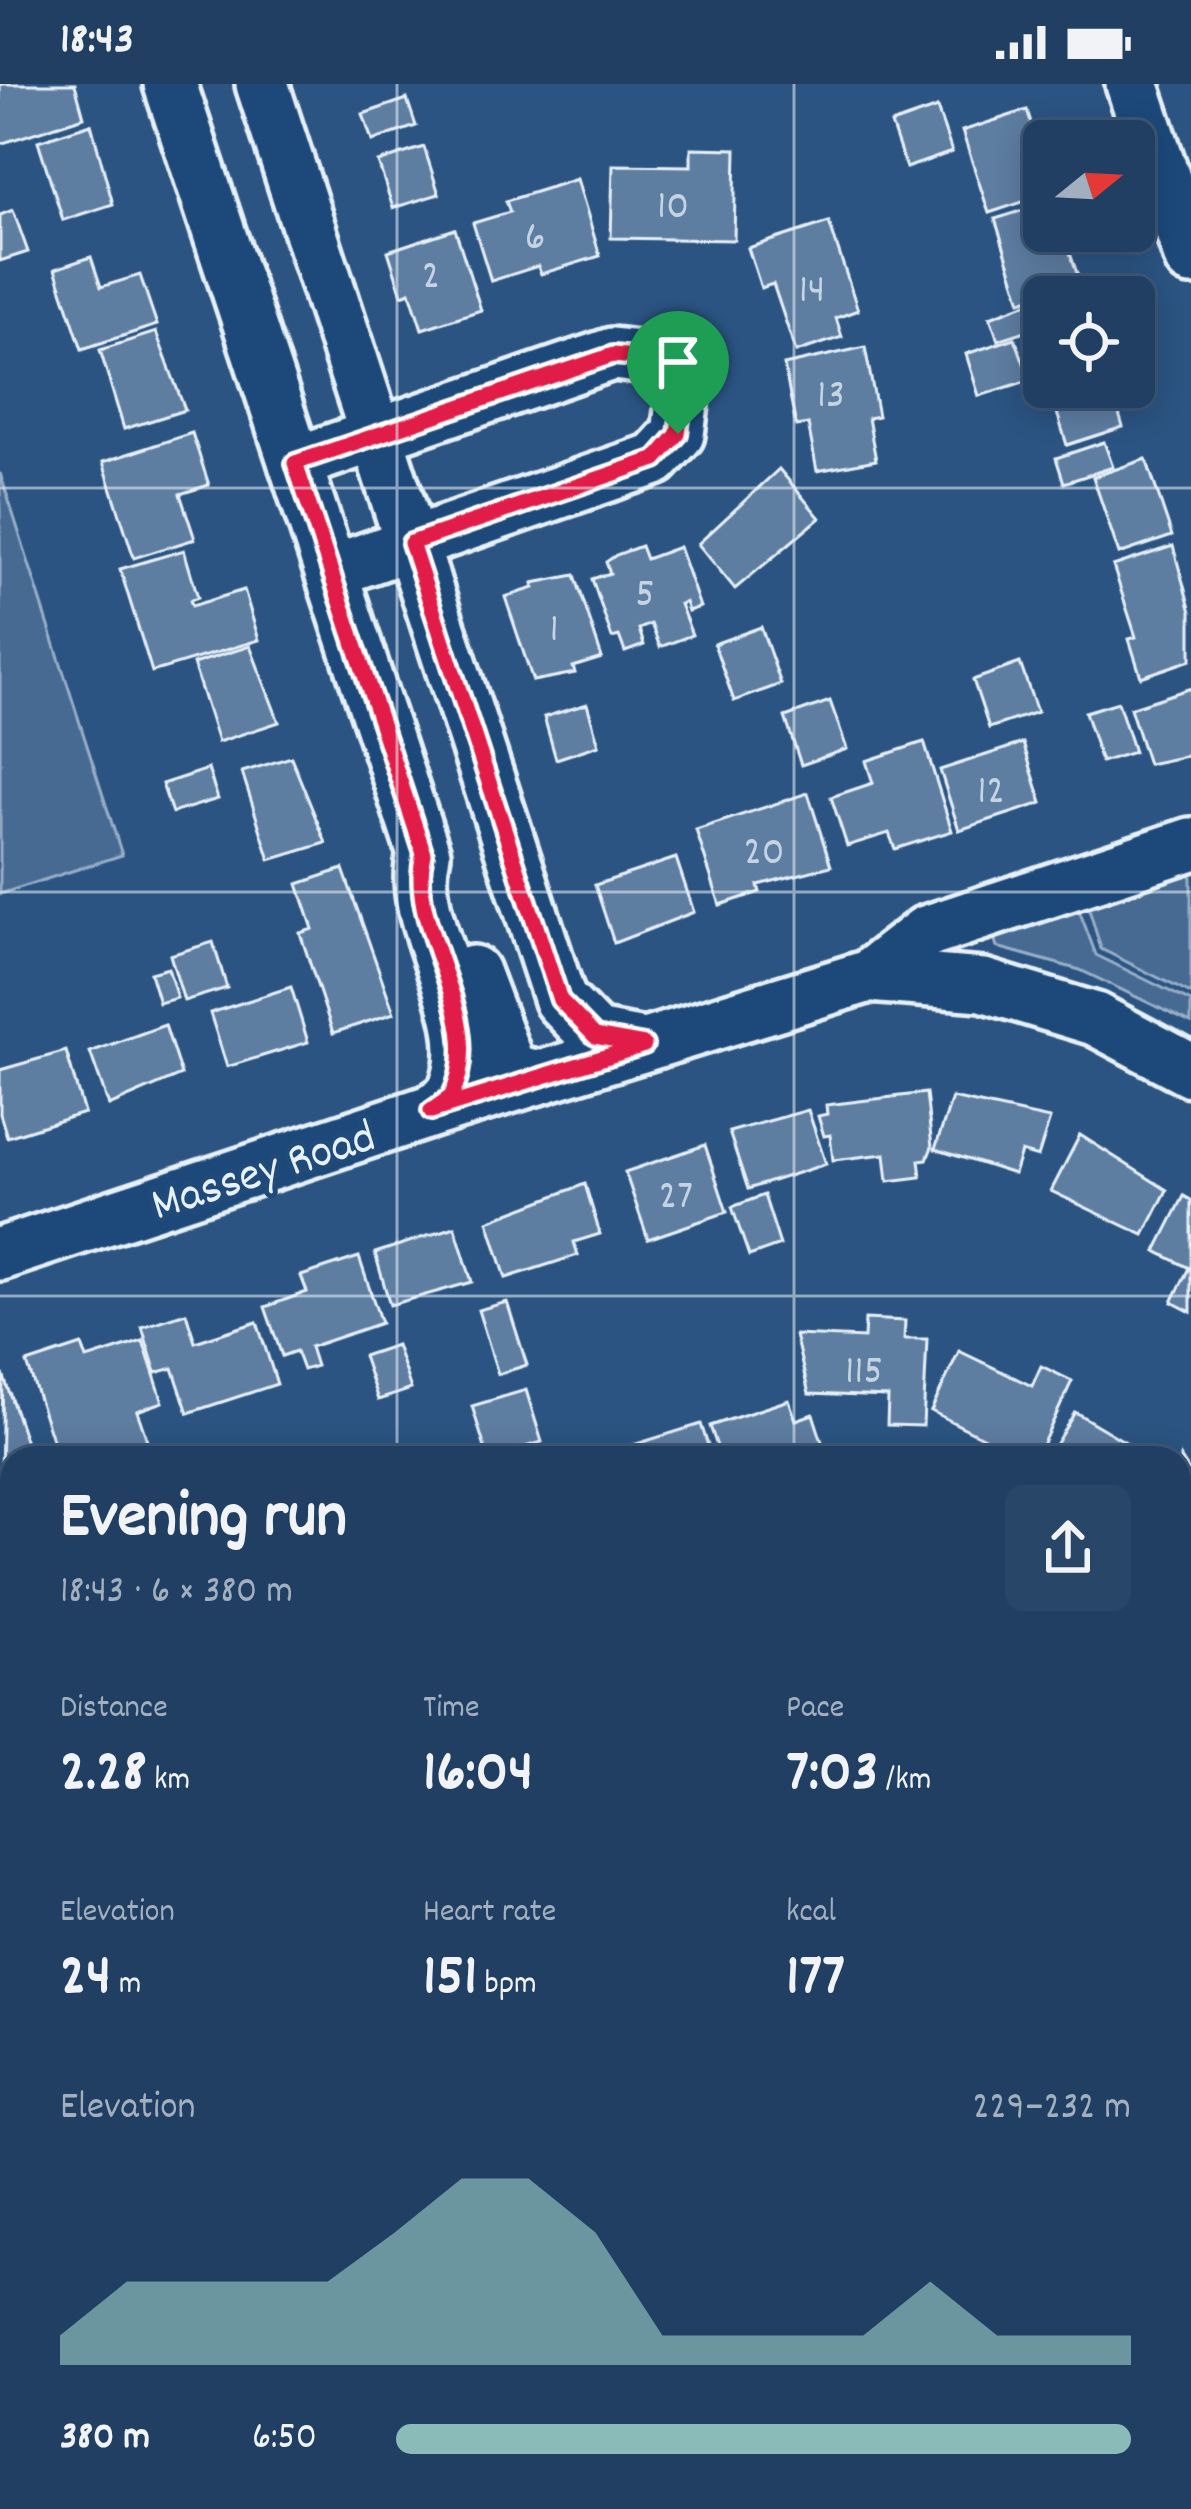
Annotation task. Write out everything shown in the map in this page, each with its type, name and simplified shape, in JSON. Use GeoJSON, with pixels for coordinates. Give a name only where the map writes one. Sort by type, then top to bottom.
{"type":"FeatureCollection","features":[{"type":"Feature","properties":{"kind":"street"},"geometry":{"type":"LineString","coordinates":[[170,84],[424,854],[422,886],[455,1004],[460,1059],[451,1097],[431,1111]]}},
{"type":"Feature","properties":{"kind":"street"},"geometry":{"type":"LineString","coordinates":[[262,84],[560,1000],[565,1043],[547,1075],[516,1072],[507,1062],[440,871],[424,854]]}},
{"type":"Feature","properties":{"kind":"street"},"geometry":{"type":"LineString","coordinates":[[1132,84],[1186,225]]}},
{"type":"Feature","properties":{"kind":"street"},"geometry":{"type":"LineString","coordinates":[[295,463],[613,355],[657,359],[683,395],[678,434],[656,459],[332,571]]}},
{"type":"Feature","properties":{"kind":"street","name":"Massey Road"},"geometry":{"type":"LineString","coordinates":[[0,1254],[431,1111],[869,976],[926,932],[1191,844]]}},
{"type":"Feature","properties":{"kind":"street","name":"Massey Road"},"geometry":{"type":"LineString","coordinates":[[869,976],[983,985],[1095,1019],[1191,1070]]}},
{"type":"Feature","properties":{"kind":"street"},"geometry":{"type":"LineString","coordinates":[[560,1000],[595,1036],[644,1045]]}},
{"type":"Feature","properties":{"kind":"shaded area"},"geometry":{"type":"Polygon","coordinates":[[[0,473],[122,855],[0,894],[0,473]]]}},
{"type":"Feature","properties":{"kind":"shaded area"},"geometry":{"type":"Polygon","coordinates":[[[1191,864],[1191,994],[1101,949],[1086,899],[1191,864]]]}},
{"type":"Feature","properties":{"kind":"shaded area"},"geometry":{"type":"Polygon","coordinates":[[[1076,902],[1096,955],[1191,1002],[1191,1023],[1080,970],[997,947],[992,931],[1076,902]]]}},
{"type":"Feature","properties":{"kind":"building"},"geometry":{"type":"Polygon","coordinates":[[[0,84],[75,84],[84,117],[0,144],[0,84]]]}},
{"type":"Feature","properties":{"kind":"building"},"geometry":{"type":"Polygon","coordinates":[[[407,99],[416,126],[372,141],[363,114],[407,99]]]}},
{"type":"Feature","properties":{"kind":"building"},"geometry":{"type":"Polygon","coordinates":[[[937,108],[952,152],[906,168],[891,124],[937,108]]]}},
{"type":"Feature","properties":{"kind":"building"},"geometry":{"type":"Polygon","coordinates":[[[1027,110],[1030,120],[1023,120],[1023,202],[989,213],[962,131],[1027,110]]]}},
{"type":"Feature","properties":{"kind":"building"},"geometry":{"type":"Polygon","coordinates":[[[91,124],[113,204],[63,220],[38,141],[91,124]]]}},
{"type":"Feature","properties":{"kind":"building"},"geometry":{"type":"Polygon","coordinates":[[[424,147],[439,194],[393,208],[378,162],[424,147]]]}},
{"type":"Feature","properties":{"kind":"building"},"geometry":{"type":"Polygon","coordinates":[[[691,148],[736,149],[734,240],[611,238],[613,165],[691,166],[691,148]]]}},
{"type":"Feature","properties":{"kind":"building"},"geometry":{"type":"Polygon","coordinates":[[[577,179],[600,256],[541,274],[538,266],[491,281],[473,223],[510,212],[506,201],[577,179]]]}},
{"type":"Feature","properties":{"kind":"building"},"geometry":{"type":"Polygon","coordinates":[[[13,210],[28,252],[0,261],[0,215],[13,210]]]}},
{"type":"Feature","properties":{"kind":"building"},"geometry":{"type":"Polygon","coordinates":[[[1023,210],[1023,252],[1074,252],[1070,253],[1078,276],[1023,276],[1021,301],[995,219],[1023,210]]]}},
{"type":"Feature","properties":{"kind":"building"},"geometry":{"type":"Polygon","coordinates":[[[829,222],[858,310],[836,318],[842,337],[796,352],[773,284],[761,288],[748,248],[829,222]]]}},
{"type":"Feature","properties":{"kind":"building"},"geometry":{"type":"Polygon","coordinates":[[[455,229],[481,310],[422,329],[410,292],[402,295],[388,251],[455,229]]]}},
{"type":"Feature","properties":{"kind":"building"},"geometry":{"type":"Polygon","coordinates":[[[91,257],[101,287],[140,275],[157,325],[82,349],[55,269],[91,257]]]}},
{"type":"Feature","properties":{"kind":"building"},"geometry":{"type":"Polygon","coordinates":[[[1023,305],[1023,332],[998,340],[990,317],[1023,305]]]}},
{"type":"Feature","properties":{"kind":"building"},"geometry":{"type":"Polygon","coordinates":[[[156,332],[185,410],[124,429],[100,350],[156,332]]]}},
{"type":"Feature","properties":{"kind":"building"},"geometry":{"type":"Polygon","coordinates":[[[1015,338],[1023,360],[1023,382],[979,396],[966,354],[1015,338]]]}},
{"type":"Feature","properties":{"kind":"building"},"geometry":{"type":"Polygon","coordinates":[[[865,347],[878,416],[868,418],[876,460],[817,471],[808,424],[796,426],[784,365],[865,347]]]}},
{"type":"Feature","properties":{"kind":"building"},"geometry":{"type":"Polygon","coordinates":[[[1056,408],[1117,408],[1123,427],[1067,445],[1056,408]]]}},
{"type":"Feature","properties":{"kind":"building"},"geometry":{"type":"Polygon","coordinates":[[[192,433],[209,485],[180,494],[195,539],[134,558],[103,462],[192,433]]]}},
{"type":"Feature","properties":{"kind":"building"},"geometry":{"type":"Polygon","coordinates":[[[1104,442],[1113,467],[1064,483],[1056,458],[1104,442]]]}},
{"type":"Feature","properties":{"kind":"building"},"geometry":{"type":"Polygon","coordinates":[[[1146,459],[1172,536],[1119,554],[1093,477],[1146,459]]]}},
{"type":"Feature","properties":{"kind":"building"},"geometry":{"type":"Polygon","coordinates":[[[779,469],[820,518],[735,589],[698,544],[779,469]]]}},
{"type":"Feature","properties":{"kind":"building"},"geometry":{"type":"Polygon","coordinates":[[[641,546],[646,559],[679,547],[700,607],[688,611],[685,602],[680,604],[692,635],[660,647],[651,624],[639,629],[644,645],[625,652],[619,636],[612,638],[592,579],[610,573],[606,562],[616,555],[641,546]]]}},
{"type":"Feature","properties":{"kind":"building"},"geometry":{"type":"Polygon","coordinates":[[[1173,546],[1191,612],[1191,660],[1141,677],[1129,639],[1136,637],[1113,566],[1173,546]]]}},
{"type":"Feature","properties":{"kind":"building"},"geometry":{"type":"Polygon","coordinates":[[[184,550],[198,597],[190,600],[192,606],[244,590],[259,640],[152,672],[120,569],[184,550]]]}},
{"type":"Feature","properties":{"kind":"building"},"geometry":{"type":"Polygon","coordinates":[[[575,575],[602,658],[573,667],[575,673],[533,681],[505,597],[534,588],[533,583],[575,575]]]}},
{"type":"Feature","properties":{"kind":"building"},"geometry":{"type":"Polygon","coordinates":[[[761,627],[781,684],[734,701],[714,644],[761,627]]]}},
{"type":"Feature","properties":{"kind":"building"},"geometry":{"type":"Polygon","coordinates":[[[250,646],[279,722],[218,742],[193,664],[250,646]]]}},
{"type":"Feature","properties":{"kind":"building"},"geometry":{"type":"Polygon","coordinates":[[[1020,663],[1037,712],[989,728],[973,680],[1020,663]]]}},
{"type":"Feature","properties":{"kind":"building"},"geometry":{"type":"Polygon","coordinates":[[[1191,688],[1191,755],[1148,764],[1130,708],[1191,688]]]}},
{"type":"Feature","properties":{"kind":"building"},"geometry":{"type":"Polygon","coordinates":[[[830,701],[847,749],[801,765],[785,717],[830,701]]]}},
{"type":"Feature","properties":{"kind":"building"},"geometry":{"type":"Polygon","coordinates":[[[1118,702],[1134,752],[1101,762],[1085,712],[1118,702]]]}},
{"type":"Feature","properties":{"kind":"building"},"geometry":{"type":"Polygon","coordinates":[[[587,704],[599,745],[556,759],[544,717],[587,704]]]}},
{"type":"Feature","properties":{"kind":"building"},"geometry":{"type":"Polygon","coordinates":[[[924,742],[952,831],[895,849],[889,833],[847,846],[831,797],[873,783],[866,761],[924,742]]]}},
{"type":"Feature","properties":{"kind":"building"},"geometry":{"type":"Polygon","coordinates":[[[1023,743],[1042,803],[959,830],[940,770],[1023,743]]]}},
{"type":"Feature","properties":{"kind":"building"},"geometry":{"type":"Polygon","coordinates":[[[291,757],[326,843],[270,860],[242,772],[291,757]]]}},
{"type":"Feature","properties":{"kind":"building"},"geometry":{"type":"Polygon","coordinates":[[[208,769],[218,799],[172,813],[162,784],[208,769]]]}},
{"type":"Feature","properties":{"kind":"building"},"geometry":{"type":"Polygon","coordinates":[[[808,793],[831,866],[758,885],[760,892],[720,905],[696,830],[808,793]]]}},
{"type":"Feature","properties":{"kind":"building"},"geometry":{"type":"Polygon","coordinates":[[[676,858],[694,912],[614,943],[595,885],[676,858]]]}},
{"type":"Feature","properties":{"kind":"building"},"geometry":{"type":"Polygon","coordinates":[[[343,869],[394,1013],[333,1033],[300,933],[313,929],[298,884],[343,869]]]}},
{"type":"Feature","properties":{"kind":"building"},"geometry":{"type":"Polygon","coordinates":[[[213,942],[227,988],[184,1001],[170,955],[213,942]]]}},
{"type":"Feature","properties":{"kind":"building"},"geometry":{"type":"Polygon","coordinates":[[[168,968],[177,998],[159,1003],[150,973],[168,968]]]}},
{"type":"Feature","properties":{"kind":"building"},"geometry":{"type":"Polygon","coordinates":[[[291,987],[308,1042],[227,1067],[210,1013],[291,987]]]}},
{"type":"Feature","properties":{"kind":"building"},"geometry":{"type":"Polygon","coordinates":[[[165,1025],[181,1075],[109,1106],[90,1052],[165,1025]]]}},
{"type":"Feature","properties":{"kind":"building"},"geometry":{"type":"Polygon","coordinates":[[[66,1051],[84,1113],[7,1137],[0,1114],[0,1070],[66,1051]]]}},
{"type":"Feature","properties":{"kind":"building"},"geometry":{"type":"Polygon","coordinates":[[[926,1093],[932,1147],[927,1159],[919,1160],[921,1177],[888,1181],[885,1154],[833,1160],[830,1135],[824,1136],[818,1116],[827,1114],[826,1105],[926,1093]]]}},
{"type":"Feature","properties":{"kind":"building"},"geometry":{"type":"Polygon","coordinates":[[[952,1098],[1050,1119],[1038,1157],[1021,1152],[1014,1174],[935,1149],[952,1098]]]}},
{"type":"Feature","properties":{"kind":"building"},"geometry":{"type":"Polygon","coordinates":[[[808,1110],[826,1164],[748,1189],[729,1132],[808,1110]]]}},
{"type":"Feature","properties":{"kind":"building"},"geometry":{"type":"Polygon","coordinates":[[[1080,1135],[1167,1190],[1144,1235],[1051,1191],[1080,1135]]]}},
{"type":"Feature","properties":{"kind":"building"},"geometry":{"type":"Polygon","coordinates":[[[705,1145],[727,1212],[648,1239],[625,1172],[705,1145]]]}},
{"type":"Feature","properties":{"kind":"building"},"geometry":{"type":"Polygon","coordinates":[[[585,1184],[600,1234],[574,1242],[578,1255],[506,1278],[488,1221],[585,1184]]]}},
{"type":"Feature","properties":{"kind":"building"},"geometry":{"type":"Polygon","coordinates":[[[764,1195],[780,1245],[749,1256],[732,1207],[764,1195]]]}},
{"type":"Feature","properties":{"kind":"building"},"geometry":{"type":"Polygon","coordinates":[[[1184,1196],[1191,1200],[1191,1312],[1172,1302],[1189,1268],[1156,1251],[1184,1196]]]}},
{"type":"Feature","properties":{"kind":"building"},"geometry":{"type":"Polygon","coordinates":[[[455,1227],[472,1282],[390,1305],[375,1253],[455,1227]]]}},
{"type":"Feature","properties":{"kind":"building"},"geometry":{"type":"Polygon","coordinates":[[[359,1257],[381,1323],[310,1347],[316,1366],[303,1370],[296,1351],[282,1356],[265,1307],[307,1292],[301,1276],[359,1257]]]}},
{"type":"Feature","properties":{"kind":"building"},"geometry":{"type":"Polygon","coordinates":[[[507,1302],[527,1365],[498,1374],[478,1310],[507,1302]]]}},
{"type":"Feature","properties":{"kind":"building"},"geometry":{"type":"Polygon","coordinates":[[[186,1313],[195,1342],[257,1322],[277,1384],[188,1413],[173,1368],[156,1373],[142,1327],[186,1313]]]}},
{"type":"Feature","properties":{"kind":"building"},"geometry":{"type":"Polygon","coordinates":[[[865,1319],[905,1321],[904,1339],[927,1339],[923,1426],[887,1425],[888,1397],[809,1394],[795,1335],[864,1338],[865,1319]]]}},
{"type":"Feature","properties":{"kind":"building"},"geometry":{"type":"Polygon","coordinates":[[[143,1341],[163,1402],[137,1411],[147,1440],[129,1446],[54,1446],[27,1363],[82,1345],[87,1359],[143,1341]]]}},
{"type":"Feature","properties":{"kind":"building"},"geometry":{"type":"Polygon","coordinates":[[[396,1345],[411,1389],[378,1400],[363,1356],[396,1345]]]}},
{"type":"Feature","properties":{"kind":"building"},"geometry":{"type":"Polygon","coordinates":[[[959,1351],[1032,1386],[1041,1366],[1072,1381],[1042,1446],[1000,1446],[931,1411],[959,1351]]]}},
{"type":"Feature","properties":{"kind":"building"},"geometry":{"type":"Polygon","coordinates":[[[3,1374],[27,1446],[2,1446],[3,1374]]]}},
{"type":"Feature","properties":{"kind":"building"},"geometry":{"type":"Polygon","coordinates":[[[526,1390],[542,1442],[484,1446],[472,1406],[526,1390]]]}},
{"type":"Feature","properties":{"kind":"building"},"geometry":{"type":"Polygon","coordinates":[[[789,1400],[796,1420],[813,1414],[823,1446],[717,1446],[710,1426],[789,1400]]]}},
{"type":"Feature","properties":{"kind":"building"},"geometry":{"type":"Polygon","coordinates":[[[1075,1412],[1132,1446],[1054,1446],[1075,1412]]]}},
{"type":"Feature","properties":{"kind":"building"},"geometry":{"type":"Polygon","coordinates":[[[701,1424],[708,1446],[630,1446],[701,1424]]]}},
{"type":"Feature","properties":{"kind":"route"},"geometry":{"type":"LineString","coordinates":[[613,355],[657,359],[683,395],[678,434],[656,459],[411,543],[560,1000],[595,1036],[644,1045],[431,1111],[451,1097],[460,1059],[455,1004],[422,886],[424,854],[295,463],[613,355]]}}]}
